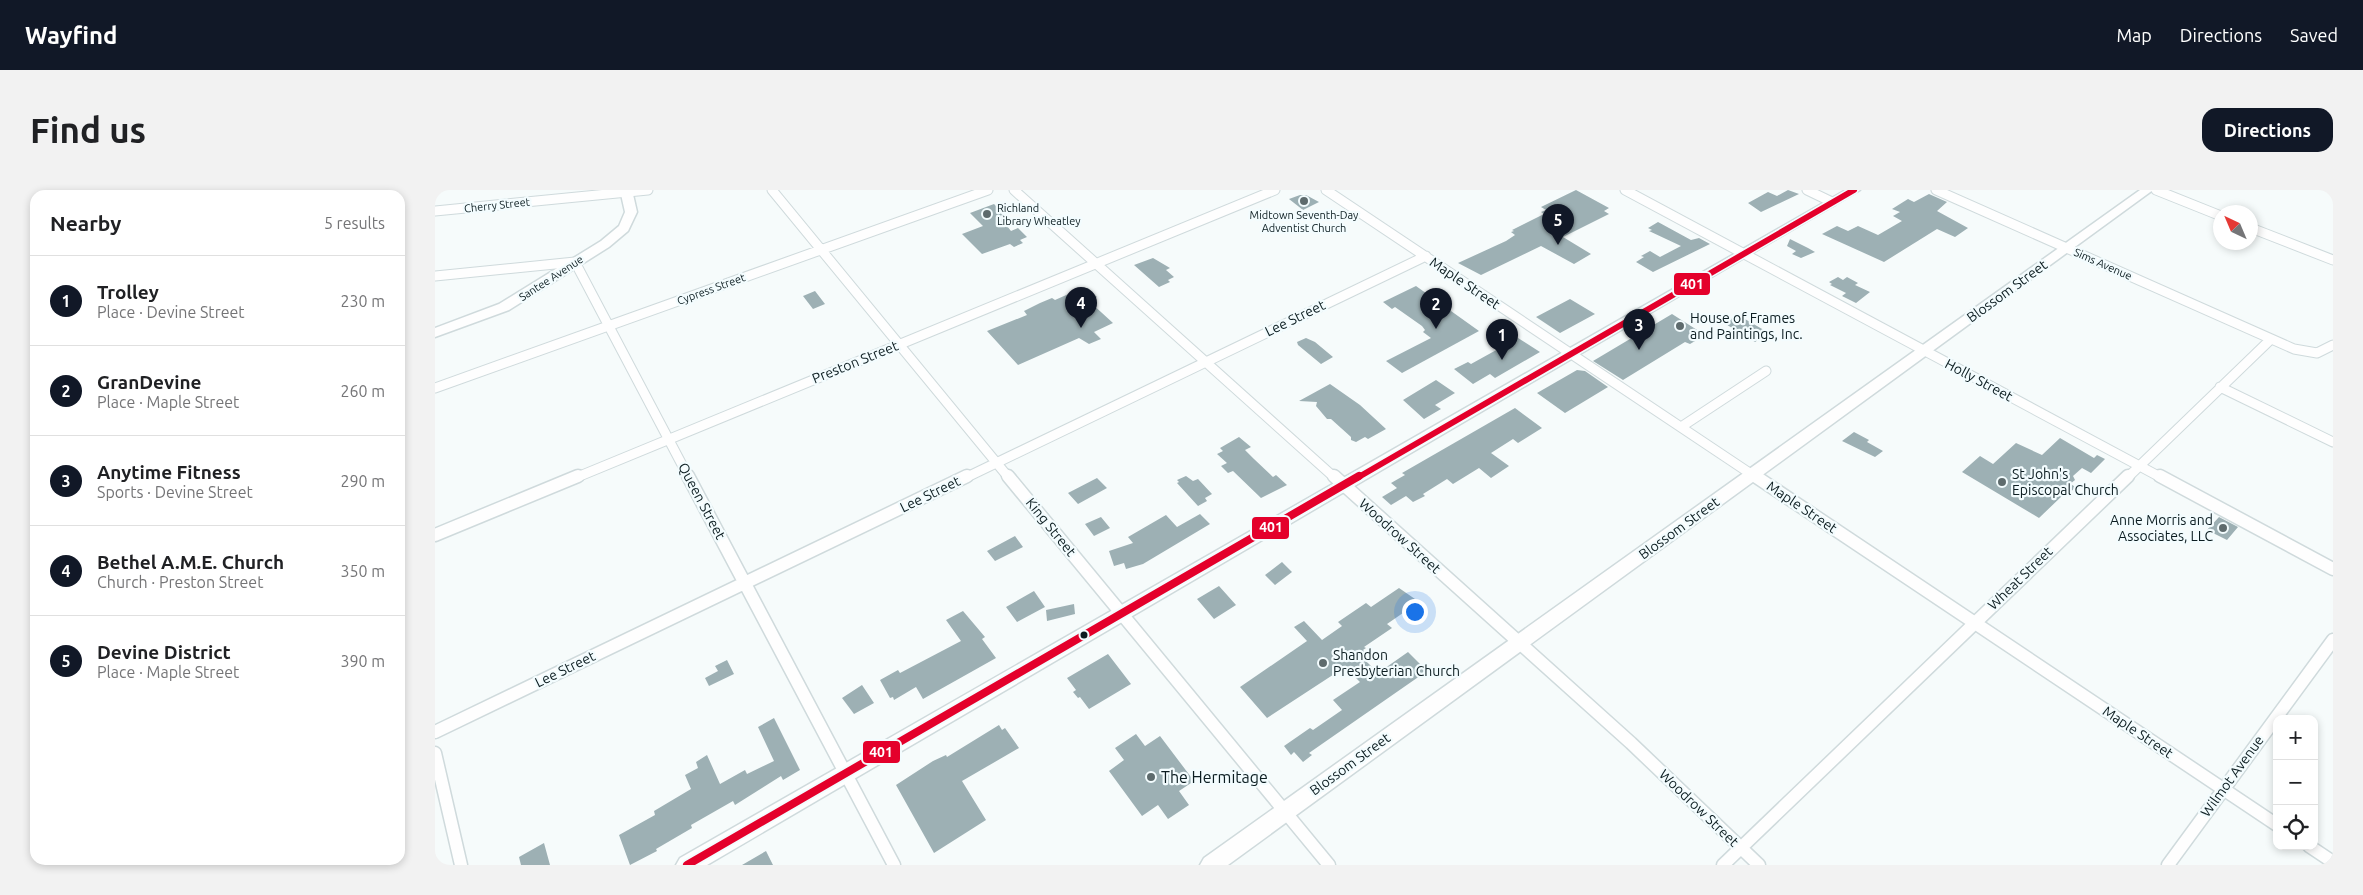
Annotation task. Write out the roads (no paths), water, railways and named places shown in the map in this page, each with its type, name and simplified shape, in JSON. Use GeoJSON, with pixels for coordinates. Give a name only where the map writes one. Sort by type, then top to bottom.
{"type":"FeatureCollection","features":[{"type":"Feature","properties":{"kind":"street","name":"Cherry Street"},"geometry":{"type":"LineString","coordinates":[[435,211],[648,190]]}},
{"type":"Feature","properties":{"kind":"street","name":"King Street"},"geometry":{"type":"LineString","coordinates":[[772,190],[823,249],[1329,865]]}},
{"type":"Feature","properties":{"kind":"street","name":"Cypress Street"},"geometry":{"type":"LineString","coordinates":[[435,388],[988,190]]}},
{"type":"Feature","properties":{"kind":"street","name":"Woodrow Street"},"geometry":{"type":"LineString","coordinates":[[1015,190],[1631,744],[1759,865]]}},
{"type":"Feature","properties":{"kind":"street","name":"Preston Street"},"geometry":{"type":"LineString","coordinates":[[435,535],[1275,190]]}},
{"type":"Feature","properties":{"kind":"street","name":"Maple Street"},"geometry":{"type":"LineString","coordinates":[[1327,190],[2273,821]]}},
{"type":"Feature","properties":{"kind":"street","name":"Holly Street"},"geometry":{"type":"LineString","coordinates":[[1625,190],[2333,569]]}},
{"type":"Feature","properties":{"kind":"street"},"geometry":{"type":"LineString","coordinates":[[1807,190],[1832,202]]}},
{"type":"Feature","properties":{"kind":"street"},"geometry":{"type":"LineString","coordinates":[[687,865],[1853,190]]}},
{"type":"Feature","properties":{"kind":"street","name":"Sims Avenue"},"geometry":{"type":"LineString","coordinates":[[1936,190],[2270,340]]}},
{"type":"Feature","properties":{"kind":"street","name":"Blossom Street"},"geometry":{"type":"LineString","coordinates":[[1211,865],[2147,190]]}},
{"type":"Feature","properties":{"kind":"street"},"geometry":{"type":"LineString","coordinates":[[2156,190],[2213,213]]}},
{"type":"Feature","properties":{"kind":"street","name":"Santee Avenue"},"geometry":{"type":"LineString","coordinates":[[435,334],[504,307],[605,244],[624,228],[631,212],[626,191]]}},
{"type":"Feature","properties":{"kind":"street"},"geometry":{"type":"LineString","coordinates":[[2258,231],[2333,260]]}},
{"type":"Feature","properties":{"kind":"street","name":"Lee Street"},"geometry":{"type":"LineString","coordinates":[[435,732],[1426,256]]}},
{"type":"Feature","properties":{"kind":"street"},"geometry":{"type":"LineString","coordinates":[[435,276],[575,262]]}},
{"type":"Feature","properties":{"kind":"street","name":"Queen Street"},"geometry":{"type":"LineString","coordinates":[[575,262],[894,865]]}},
{"type":"Feature","properties":{"kind":"street"},"geometry":{"type":"LineString","coordinates":[[2270,340],[2295,350],[2313,353],[2326,352],[2333,346]]}},
{"type":"Feature","properties":{"kind":"street","name":"Wheat Street"},"geometry":{"type":"LineString","coordinates":[[1723,865],[2270,340]]}},
{"type":"Feature","properties":{"kind":"street"},"geometry":{"type":"LineString","coordinates":[[1681,427],[1766,371]]}},
{"type":"Feature","properties":{"kind":"street"},"geometry":{"type":"LineString","coordinates":[[2219,387],[2333,442]]}},
{"type":"Feature","properties":{"kind":"street","name":"Wilmot Avenue"},"geometry":{"type":"LineString","coordinates":[[2168,865],[2333,640]]}},
{"type":"Feature","properties":{"kind":"street"},"geometry":{"type":"LineString","coordinates":[[435,753],[461,865]]}},
{"type":"Feature","properties":{"kind":"street"},"geometry":{"type":"LineString","coordinates":[[2315,850],[2333,862]]}},
{"type":"Feature","properties":{"kind":"place","name":"Midtown Seventh-Day Adventist Church"},"geometry":{"type":"Point","coordinates":[1304,201]}},
{"type":"Feature","properties":{"kind":"place","name":"Richland Library Wheatley"},"geometry":{"type":"Point","coordinates":[987,214]}},
{"type":"Feature","properties":{"kind":"place","name":"Devine District"},"geometry":{"type":"Point","coordinates":[1558,245]}},
{"type":"Feature","properties":{"kind":"place","name":"House of Frames and Paintings, Inc."},"geometry":{"type":"Point","coordinates":[1680,326]}},
{"type":"Feature","properties":{"kind":"place","name":"Bethel A.M.E. Church"},"geometry":{"type":"Point","coordinates":[1081,328]}},
{"type":"Feature","properties":{"kind":"place","name":"GranDevine"},"geometry":{"type":"Point","coordinates":[1436,329]}},
{"type":"Feature","properties":{"kind":"place","name":"Anytime Fitness"},"geometry":{"type":"Point","coordinates":[1639,350]}},
{"type":"Feature","properties":{"kind":"place","name":"Trolley"},"geometry":{"type":"Point","coordinates":[1502,360]}},
{"type":"Feature","properties":{"kind":"place","name":"St John's Episcopal Church"},"geometry":{"type":"Point","coordinates":[2002,482]}},
{"type":"Feature","properties":{"kind":"place","name":"Anne Morris and Associates, LLC"},"geometry":{"type":"Point","coordinates":[2223,528]}},
{"type":"Feature","properties":{"kind":"place","name":"Shandon Presbyterian Church"},"geometry":{"type":"Point","coordinates":[1323,663]}},
{"type":"Feature","properties":{"kind":"place","name":"The Hermitage"},"geometry":{"type":"Point","coordinates":[1151,777]}}]}
